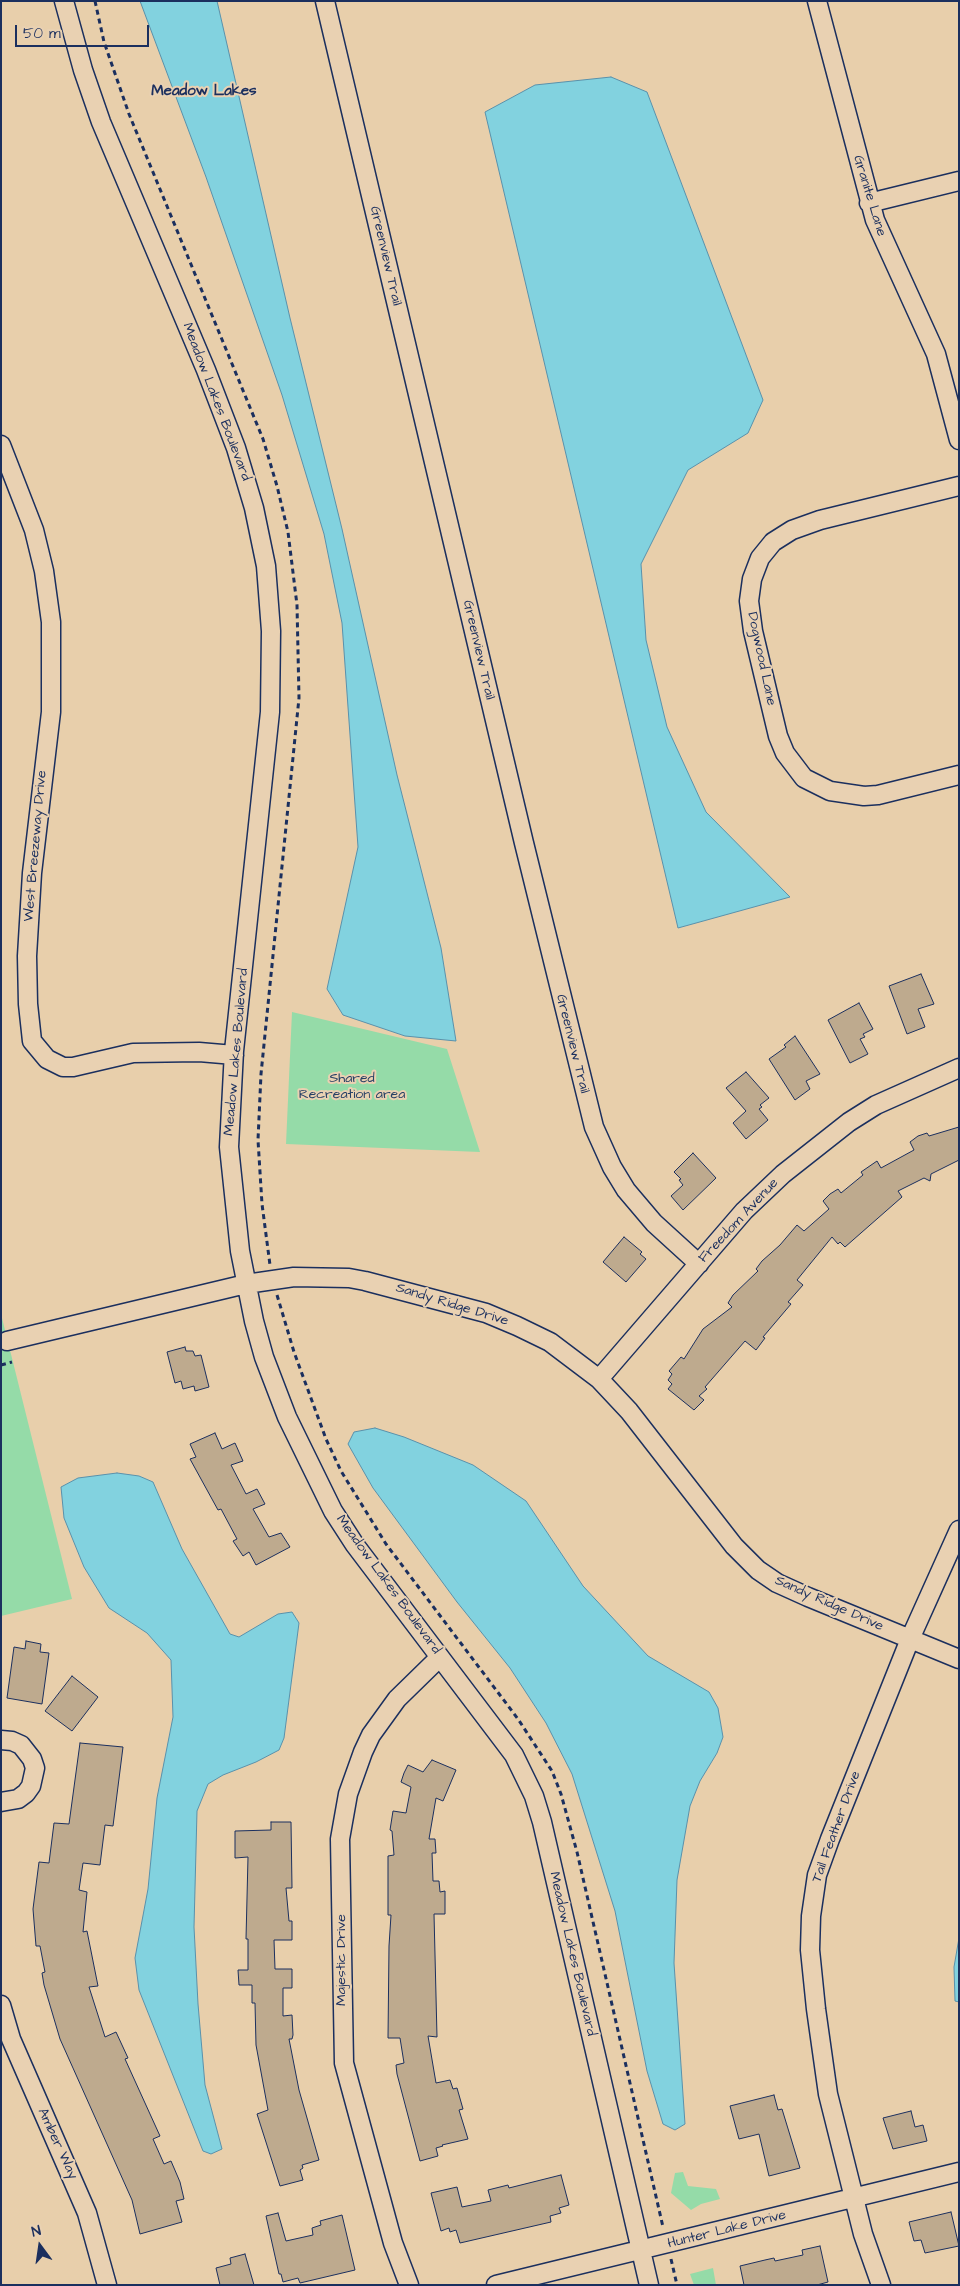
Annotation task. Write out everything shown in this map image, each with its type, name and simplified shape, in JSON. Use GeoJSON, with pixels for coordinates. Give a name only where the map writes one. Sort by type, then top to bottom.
{"type":"FeatureCollection","features":[{"type":"Feature","properties":{"kind":"street","name":"Meadow Lakes Boulevard"},"geometry":{"type":"LineString","coordinates":[[64,1],[83,70],[101,122],[206,370],[233,440],[254,508],[266,566],[271,631],[270,712],[234,1055],[229,1147],[238,1242],[254,1321],[275,1387],[318,1482],[355,1545],[514,1755],[534,1796],[542,1822],[649,2285]]}},
{"type":"Feature","properties":{"kind":"street","name":"Greenview Trail"},"geometry":{"type":"LineString","coordinates":[[325,1],[524,843],[594,1127],[612,1167],[626,1190],[654,1223],[699,1264]]}},
{"type":"Feature","properties":{"kind":"street","name":"Granite Lane"},"geometry":{"type":"LineString","coordinates":[[816,1],[870,203],[882,239],[936,354],[959,440]]}},
{"type":"Feature","properties":{"kind":"street"},"geometry":{"type":"LineString","coordinates":[[870,203],[959,181]]}},
{"type":"Feature","properties":{"kind":"street","name":"West Breezeway Drive"},"geometry":{"type":"LineString","coordinates":[[1,445],[34,530],[44,572],[51,622],[51,712],[32,873],[27,956],[28,1004],[32,1040],[47,1059],[63,1067],[72,1067],[123,1055],[149,1052],[234,1055]]}},
{"type":"Feature","properties":{"kind":"street","name":"Dogwood Lane"},"geometry":{"type":"LineString","coordinates":[[959,486],[800,526],[774,542],[755,568],[749,601],[751,622],[778,736],[785,753],[804,778],[830,791],[864,796],[878,795],[959,775]]}},
{"type":"Feature","properties":{"kind":"street","name":"Freedom Avenue"},"geometry":{"type":"LineString","coordinates":[[599,1379],[762,1192],[820,1144],[876,1106],[959,1068]]}},
{"type":"Feature","properties":{"kind":"street","name":"Sandy Ridge Drive"},"geometry":{"type":"LineString","coordinates":[[7,1341],[246,1284],[272,1279],[313,1276],[365,1281],[486,1313],[550,1342],[599,1379],[643,1428],[734,1546],[758,1570],[777,1583],[792,1590],[959,1659]]}},
{"type":"Feature","properties":{"kind":"street","name":"Tail Feather Drive"},"geometry":{"type":"LineString","coordinates":[[881,2285],[866,2243],[854,2199],[824,2075],[810,1950],[811,1916],[817,1875],[823,1857],[910,1639],[959,1530]]}},
{"type":"Feature","properties":{"kind":"street","name":"Majestic Drive"},"geometry":{"type":"LineString","coordinates":[[409,2285],[393,2243],[344,2063],[340,1839],[348,1794],[371,1735],[397,1699],[440,1657]]}},
{"type":"Feature","properties":{"kind":"street"},"geometry":{"type":"LineString","coordinates":[[1,1740],[12,1741],[21,1745],[32,1759],[35,1768],[31,1786],[26,1793],[10,1802],[1,1802]]}},
{"type":"Feature","properties":{"kind":"street","name":"Amber Way"},"geometry":{"type":"LineString","coordinates":[[1,2004],[19,2058],[88,2213],[107,2285]]}},
{"type":"Feature","properties":{"kind":"street","name":"Hunter Lake Drive"},"geometry":{"type":"LineString","coordinates":[[496,2285],[959,2172]]}},
{"type":"Feature","properties":{"kind":"path"},"geometry":{"type":"LineString","coordinates":[[95,1],[104,42],[128,114],[263,438],[288,532],[297,614],[299,698],[261,1074],[258,1140],[262,1204],[272,1279],[294,1352],[326,1439],[341,1471],[386,1544],[523,1726],[552,1771],[561,1794],[579,1861],[676,2285]]}},
{"type":"Feature","properties":{"kind":"path"},"geometry":{"type":"LineString","coordinates":[[1,1366],[12,1362]]}},
{"type":"Feature","properties":{"kind":"green space","name":"Shared Recreation area"},"geometry":{"type":"Polygon","coordinates":[[[292,1012],[447,1049],[480,1152],[286,1144],[292,1012]]]}},
{"type":"Feature","properties":{"kind":"green space"},"geometry":{"type":"Polygon","coordinates":[[[1,1314],[72,1599],[1,1616],[1,1314]]]}},
{"type":"Feature","properties":{"kind":"green space"},"geometry":{"type":"Polygon","coordinates":[[[683,2172],[688,2186],[716,2189],[720,2199],[701,2204],[691,2210],[671,2193],[675,2173],[683,2172]]]}},
{"type":"Feature","properties":{"kind":"green space"},"geometry":{"type":"Polygon","coordinates":[[[713,2268],[716,2285],[694,2285],[690,2274],[713,2268]]]}},
{"type":"Feature","properties":{"kind":"water"},"geometry":{"type":"Polygon","coordinates":[[[140,1],[217,1],[290,318],[342,529],[397,775],[441,948],[456,1041],[405,1036],[343,1015],[327,989],[358,847],[342,623],[324,534],[282,395],[206,177],[140,1]]]}},
{"type":"Feature","properties":{"kind":"water"},"geometry":{"type":"Polygon","coordinates":[[[611,77],[647,92],[763,400],[748,433],[688,470],[641,564],[646,640],[667,727],[706,812],[790,897],[678,928],[485,112],[535,85],[611,77]]]}},
{"type":"Feature","properties":{"kind":"water"},"geometry":{"type":"Polygon","coordinates":[[[375,1428],[404,1437],[473,1465],[526,1501],[583,1586],[648,1656],[709,1692],[718,1708],[723,1737],[717,1753],[700,1781],[690,1806],[677,1880],[674,1963],[685,2124],[675,2130],[663,2124],[647,2071],[615,1911],[572,1774],[546,1723],[510,1668],[457,1602],[373,1488],[348,1444],[354,1432],[375,1428]]]}},
{"type":"Feature","properties":{"kind":"water"},"geometry":{"type":"Polygon","coordinates":[[[117,1473],[139,1476],[153,1482],[182,1549],[230,1634],[239,1637],[278,1614],[292,1612],[299,1623],[284,1738],[279,1750],[256,1762],[223,1775],[208,1784],[197,1811],[194,1927],[198,2004],[205,2085],[222,2149],[211,2154],[203,2151],[139,1990],[135,1958],[148,1889],[157,1798],[173,1717],[171,1660],[147,1633],[109,1608],[84,1567],[64,1518],[61,1487],[78,1478],[117,1473]]]}},
{"type":"Feature","properties":{"kind":"water"},"geometry":{"type":"Polygon","coordinates":[[[959,1938],[959,2002],[955,2001],[954,1967],[959,1938]]]}},
{"type":"Feature","properties":{"kind":"building"},"geometry":{"type":"Polygon","coordinates":[[[921,974],[934,1004],[918,1009],[925,1027],[907,1034],[889,986],[921,974]]]}},
{"type":"Feature","properties":{"kind":"building"},"geometry":{"type":"Polygon","coordinates":[[[859,1003],[873,1029],[863,1034],[865,1037],[860,1039],[868,1054],[850,1063],[828,1020],[859,1003]]]}},
{"type":"Feature","properties":{"kind":"building"},"geometry":{"type":"Polygon","coordinates":[[[795,1036],[820,1074],[806,1081],[810,1089],[795,1100],[769,1059],[786,1047],[784,1045],[795,1036]]]}},
{"type":"Feature","properties":{"kind":"building"},"geometry":{"type":"Polygon","coordinates":[[[746,1072],[769,1098],[760,1105],[762,1107],[759,1109],[768,1120],[746,1139],[733,1123],[746,1111],[726,1088],[746,1072]]]}},
{"type":"Feature","properties":{"kind":"building"},"geometry":{"type":"Polygon","coordinates":[[[959,1127],[959,1160],[931,1174],[930,1181],[924,1178],[898,1191],[902,1197],[845,1247],[840,1242],[838,1244],[832,1237],[797,1280],[803,1285],[788,1302],[791,1304],[763,1337],[765,1338],[756,1350],[745,1341],[705,1387],[707,1389],[699,1396],[704,1400],[694,1410],[668,1389],[672,1384],[668,1380],[672,1374],[669,1371],[681,1357],[684,1359],[703,1329],[732,1307],[728,1303],[733,1295],[758,1271],[756,1269],[762,1261],[780,1245],[797,1225],[804,1231],[829,1209],[823,1201],[830,1194],[838,1189],[841,1193],[863,1175],[861,1172],[877,1161],[881,1168],[914,1150],[910,1142],[918,1136],[927,1133],[929,1136],[959,1127]]]}},
{"type":"Feature","properties":{"kind":"building"},"geometry":{"type":"Polygon","coordinates":[[[693,1153],[716,1178],[683,1210],[671,1196],[683,1185],[679,1180],[681,1179],[674,1172],[693,1153]]]}},
{"type":"Feature","properties":{"kind":"building"},"geometry":{"type":"Polygon","coordinates":[[[624,1237],[642,1252],[640,1254],[646,1259],[626,1282],[603,1262],[624,1237]]]}},
{"type":"Feature","properties":{"kind":"building"},"geometry":{"type":"Polygon","coordinates":[[[185,1347],[186,1351],[193,1351],[195,1356],[201,1355],[209,1387],[195,1391],[194,1386],[183,1389],[181,1381],[175,1383],[167,1352],[185,1347]]]}},
{"type":"Feature","properties":{"kind":"building"},"geometry":{"type":"Polygon","coordinates":[[[215,1433],[222,1449],[235,1443],[243,1461],[231,1465],[246,1494],[257,1489],[265,1504],[253,1509],[269,1537],[281,1533],[290,1547],[256,1565],[249,1552],[243,1556],[233,1541],[237,1539],[221,1509],[218,1510],[190,1459],[196,1457],[190,1444],[215,1433]]]}},
{"type":"Feature","properties":{"kind":"building"},"geometry":{"type":"Polygon","coordinates":[[[26,1641],[41,1644],[40,1652],[49,1653],[42,1704],[7,1698],[14,1647],[25,1649],[26,1641]]]}},
{"type":"Feature","properties":{"kind":"building"},"geometry":{"type":"Polygon","coordinates":[[[72,1676],[98,1697],[72,1731],[45,1711],[72,1676]]]}},
{"type":"Feature","properties":{"kind":"building"},"geometry":{"type":"Polygon","coordinates":[[[80,1743],[123,1747],[113,1826],[105,1825],[100,1865],[83,1863],[79,1890],[87,1892],[83,1932],[87,1931],[98,1986],[89,1987],[105,2037],[116,2032],[128,2058],[125,2059],[160,2136],[153,2139],[164,2164],[171,2161],[180,2182],[184,2199],[176,2201],[182,2222],[140,2234],[132,2200],[60,2039],[44,1985],[42,1973],[45,1972],[40,1946],[36,1946],[33,1909],[39,1862],[49,1863],[54,1823],[69,1824],[80,1743]]]}},
{"type":"Feature","properties":{"kind":"building"},"geometry":{"type":"Polygon","coordinates":[[[432,1760],[456,1770],[443,1801],[436,1798],[429,1839],[435,1839],[436,1853],[432,1853],[433,1881],[439,1881],[440,1892],[445,1891],[445,1914],[434,1914],[437,2037],[428,2036],[436,2083],[450,2080],[453,2089],[457,2088],[463,2109],[459,2110],[468,2139],[442,2145],[436,2148],[438,2156],[420,2161],[397,2074],[396,2065],[404,2063],[400,2038],[388,2038],[391,1915],[388,1915],[388,1856],[394,1855],[392,1831],[390,1830],[393,1811],[406,1813],[411,1787],[401,1782],[404,1773],[408,1765],[423,1772],[432,1760]]]}},
{"type":"Feature","properties":{"kind":"building"},"geometry":{"type":"Polygon","coordinates":[[[271,1822],[291,1822],[292,1888],[286,1888],[289,1921],[292,1921],[292,1940],[274,1940],[275,1969],[292,1969],[292,1988],[283,1988],[283,2016],[292,2015],[293,2035],[292,2039],[289,2039],[299,2090],[319,2160],[302,2165],[303,2168],[300,2170],[303,2180],[280,2186],[257,2114],[268,2110],[256,2045],[255,2003],[252,2003],[252,1985],[239,1985],[238,1970],[248,1970],[248,1939],[246,1939],[248,1857],[235,1858],[235,1831],[271,1830],[271,1822]]]}},
{"type":"Feature","properties":{"kind":"building"},"geometry":{"type":"Polygon","coordinates":[[[774,2095],[778,2110],[782,2109],[800,2168],[769,2176],[759,2134],[739,2139],[730,2106],[774,2095]]]}},
{"type":"Feature","properties":{"kind":"building"},"geometry":{"type":"Polygon","coordinates":[[[911,2111],[915,2127],[923,2125],[927,2141],[893,2149],[883,2118],[911,2111]]]}},
{"type":"Feature","properties":{"kind":"building"},"geometry":{"type":"Polygon","coordinates":[[[561,2175],[569,2205],[559,2208],[561,2213],[550,2216],[551,2222],[460,2243],[456,2230],[450,2232],[449,2228],[441,2231],[431,2193],[457,2187],[462,2207],[491,2201],[488,2190],[508,2185],[509,2188],[561,2175]]]}},
{"type":"Feature","properties":{"kind":"building"},"geometry":{"type":"Polygon","coordinates":[[[951,2212],[959,2246],[925,2253],[921,2240],[914,2241],[909,2222],[951,2212]]]}},
{"type":"Feature","properties":{"kind":"building"},"geometry":{"type":"Polygon","coordinates":[[[278,2213],[286,2241],[313,2235],[312,2228],[321,2225],[320,2221],[342,2215],[355,2270],[300,2283],[298,2278],[283,2282],[281,2274],[279,2274],[266,2216],[278,2213]]]}},
{"type":"Feature","properties":{"kind":"building"},"geometry":{"type":"Polygon","coordinates":[[[820,2246],[828,2282],[817,2285],[744,2285],[740,2266],[774,2258],[775,2261],[803,2255],[802,2250],[820,2246]]]}},
{"type":"Feature","properties":{"kind":"building"},"geometry":{"type":"Polygon","coordinates":[[[245,2254],[254,2285],[220,2285],[216,2268],[231,2264],[230,2258],[245,2254]]]}},
{"type":"Feature","properties":{"kind":"district","name":"Meadow Lakes"},"geometry":{"type":"Point","coordinates":[204,92]}}]}
